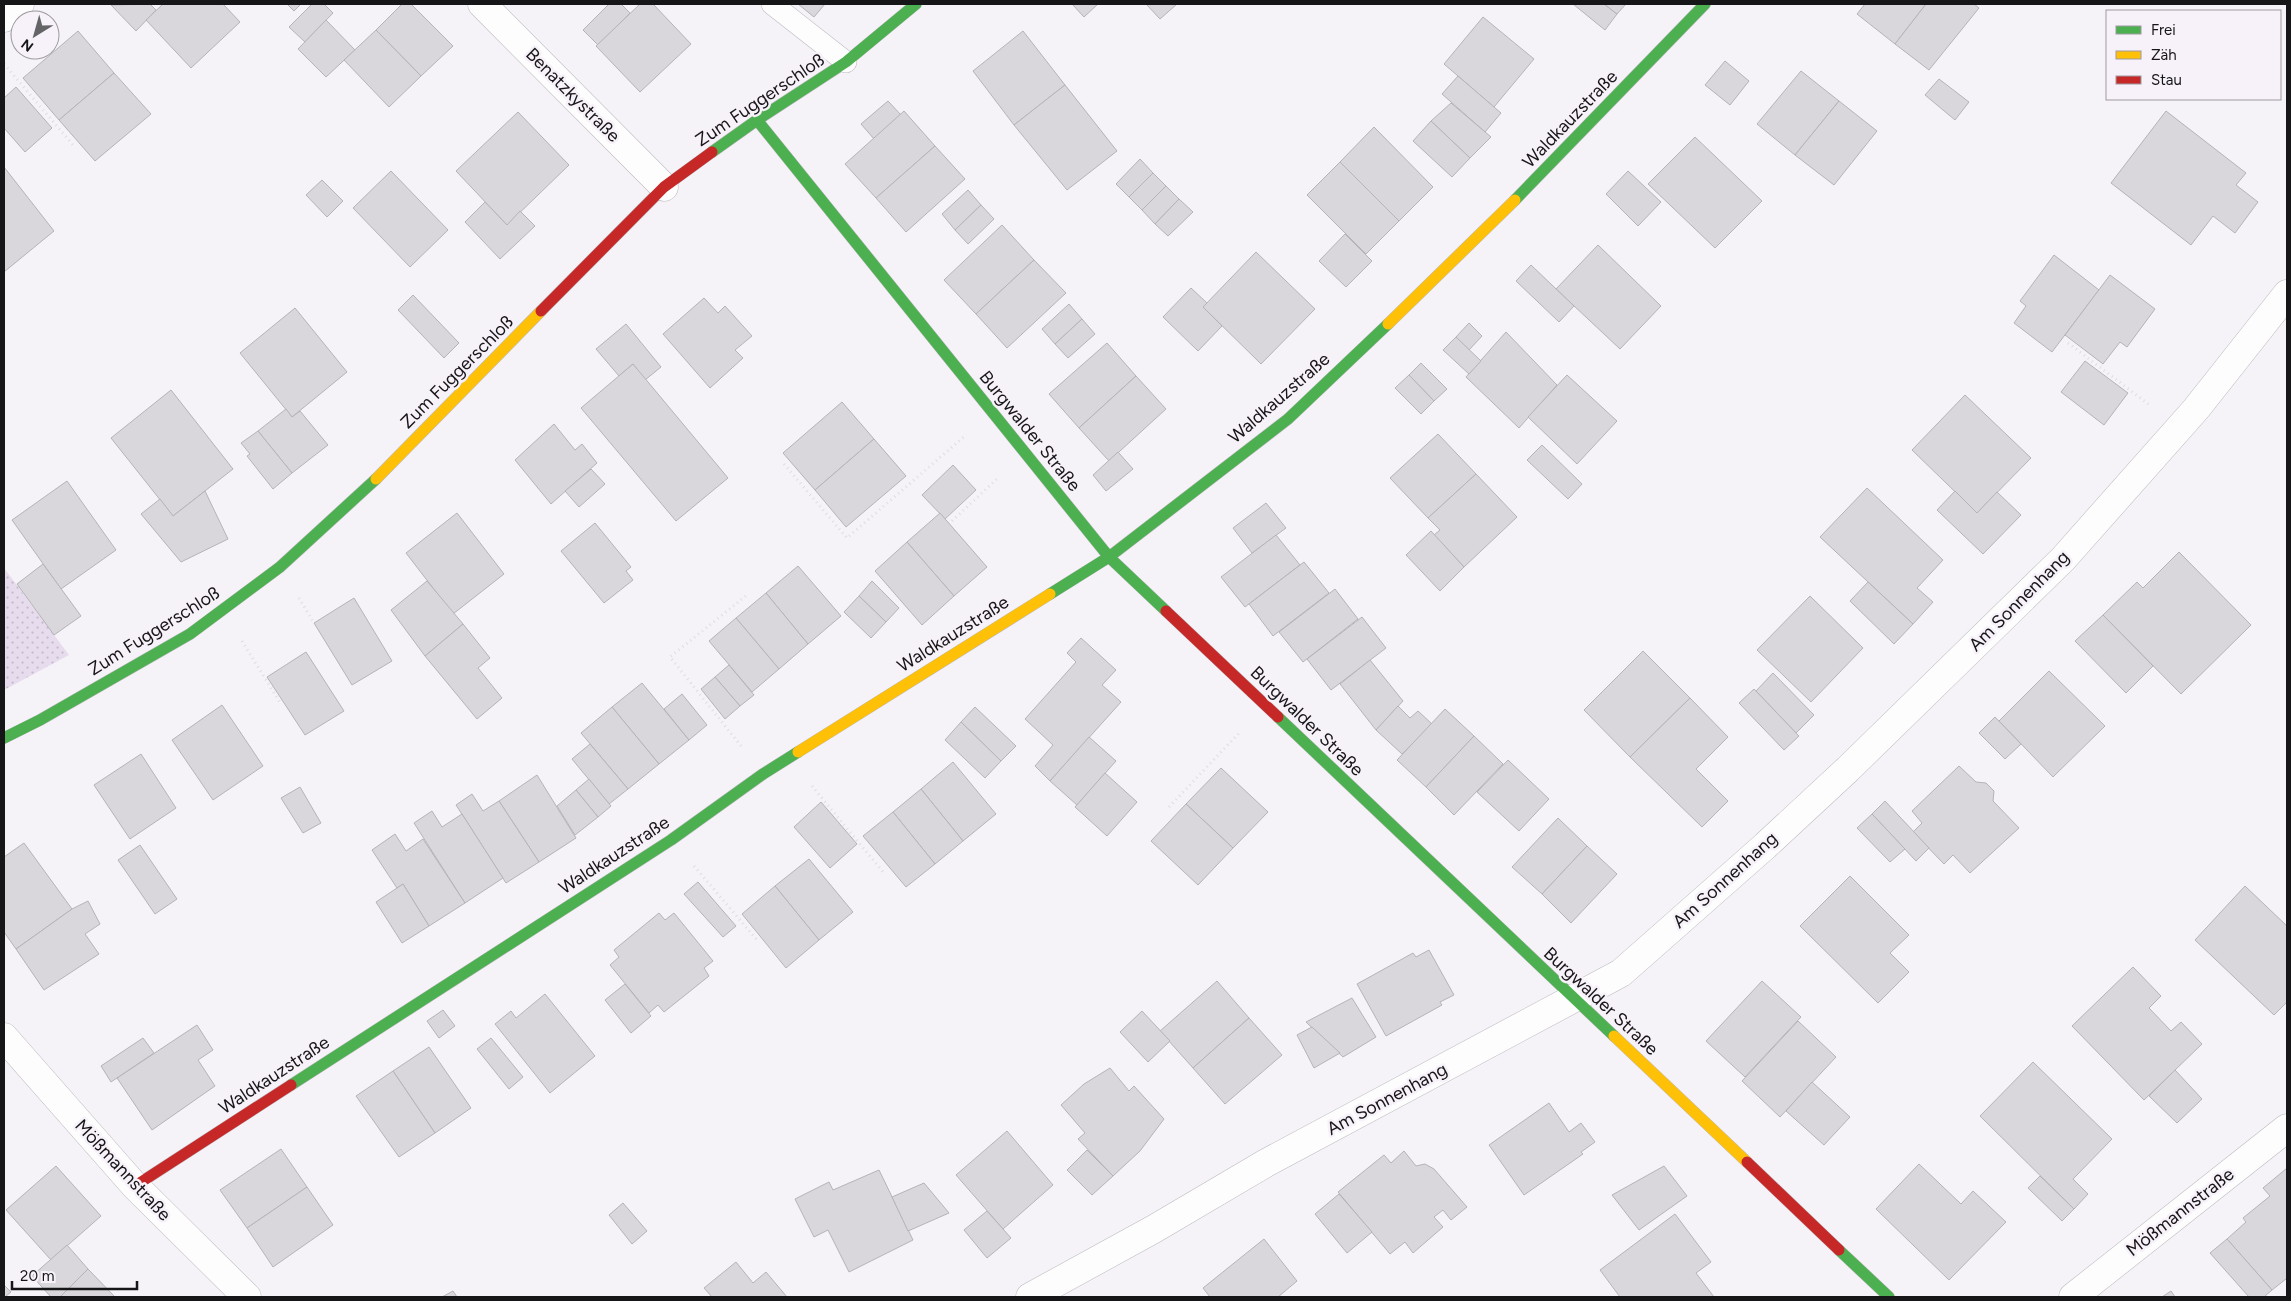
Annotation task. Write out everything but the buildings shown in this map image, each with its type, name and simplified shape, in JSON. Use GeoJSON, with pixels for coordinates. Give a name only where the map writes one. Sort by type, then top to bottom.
{"type":"FeatureCollection","features":[{"type":"Feature","properties":{"kind":"street"},"geometry":{"type":"LineString","coordinates":[[4,18],[20,4]]}},
{"type":"Feature","properties":{"kind":"street","name":"Benatzkystraße"},"geometry":{"type":"LineString","coordinates":[[482,4],[664,187]]}},
{"type":"Feature","properties":{"kind":"street","name":"Zum Fuggerschloß"},"geometry":{"type":"LineString","coordinates":[[4,738],[40,720],[190,634],[223,611],[280,566],[342,512],[664,187],[757,120],[846,62],[916,4]]}},
{"type":"Feature","properties":{"kind":"street","name":"Waldkauzstraße"},"geometry":{"type":"LineString","coordinates":[[135,1186],[671,840],[762,774],[1109,557],[1288,418],[1499,217],[1705,4]]}},
{"type":"Feature","properties":{"kind":"street","name":"Burgwalder Straße"},"geometry":{"type":"LineString","coordinates":[[757,120],[1109,557],[1889,1297]]}},
{"type":"Feature","properties":{"kind":"street","name":"Am Sonnenhang"},"geometry":{"type":"LineString","coordinates":[[1030,1297],[1154,1229],[1266,1163],[1574,1000],[1621,973],[1765,846],[1848,769],[2063,559],[2180,427],[2287,294]]}},
{"type":"Feature","properties":{"kind":"street","name":"Mößmannstraße"},"geometry":{"type":"LineString","coordinates":[[4,1037],[135,1186],[247,1297]]}},
{"type":"Feature","properties":{"kind":"street","name":"Mößmannstraße"},"geometry":{"type":"LineString","coordinates":[[2073,1297],[2287,1128]]}},
{"type":"Feature","properties":{"kind":"lane"},"geometry":{"type":"LineString","coordinates":[[772,4],[846,62]]}},
{"type":"Feature","properties":{"kind":"path"},"geometry":{"type":"LineString","coordinates":[[4,64],[73,145]]}},
{"type":"Feature","properties":{"kind":"path"},"geometry":{"type":"LineString","coordinates":[[2068,343],[2180,427]]}},
{"type":"Feature","properties":{"kind":"path"},"geometry":{"type":"LineString","coordinates":[[784,464],[847,538],[992,412]]}},
{"type":"Feature","properties":{"kind":"path"},"geometry":{"type":"LineString","coordinates":[[952,520],[1025,453]]}},
{"type":"Feature","properties":{"kind":"path"},"geometry":{"type":"LineString","coordinates":[[746,595],[670,657],[762,774]]}},
{"type":"Feature","properties":{"kind":"path"},"geometry":{"type":"LineString","coordinates":[[223,611],[281,704]]}},
{"type":"Feature","properties":{"kind":"path"},"geometry":{"type":"LineString","coordinates":[[1169,807],[1265,705]]}},
{"type":"Feature","properties":{"kind":"path"},"geometry":{"type":"LineString","coordinates":[[788,758],[884,872]]}},
{"type":"Feature","properties":{"kind":"path"},"geometry":{"type":"LineString","coordinates":[[671,840],[757,940]]}},
{"type":"Feature","properties":{"kind":"shaded area"},"geometry":{"type":"Polygon","coordinates":[[[4,568],[69,655],[4,690],[4,568]]]}},
{"type":"Feature","properties":{"kind":"traffic: fast"},"geometry":{"type":"LineString","coordinates":[[712,152],[846,62],[916,4]]}},
{"type":"Feature","properties":{"kind":"traffic: fast"},"geometry":{"type":"LineString","coordinates":[[1515,200],[1705,4]]}},
{"type":"Feature","properties":{"kind":"traffic: fast"},"geometry":{"type":"LineString","coordinates":[[757,120],[1109,557],[1166,611]]}},
{"type":"Feature","properties":{"kind":"traffic: fast"},"geometry":{"type":"LineString","coordinates":[[1050,594],[1109,557],[1288,419],[1388,324]]}},
{"type":"Feature","properties":{"kind":"traffic: fast"},"geometry":{"type":"LineString","coordinates":[[4,738],[40,720],[190,634],[280,567],[376,479]]}},
{"type":"Feature","properties":{"kind":"traffic: fast"},"geometry":{"type":"LineString","coordinates":[[1278,717],[1614,1036]]}},
{"type":"Feature","properties":{"kind":"traffic: fast"},"geometry":{"type":"LineString","coordinates":[[291,1085],[671,840],[763,774],[798,752]]}},
{"type":"Feature","properties":{"kind":"traffic: fast"},"geometry":{"type":"LineString","coordinates":[[1839,1250],[1889,1297]]}},
{"type":"Feature","properties":{"kind":"traffic: slow"},"geometry":{"type":"LineString","coordinates":[[1388,324],[1515,200]]}},
{"type":"Feature","properties":{"kind":"traffic: slow"},"geometry":{"type":"LineString","coordinates":[[376,479],[541,311]]}},
{"type":"Feature","properties":{"kind":"traffic: slow"},"geometry":{"type":"LineString","coordinates":[[798,752],[1050,594]]}},
{"type":"Feature","properties":{"kind":"traffic: slow"},"geometry":{"type":"LineString","coordinates":[[1614,1036],[1747,1162]]}},
{"type":"Feature","properties":{"kind":"traffic: jam"},"geometry":{"type":"LineString","coordinates":[[541,311],[664,187],[712,152]]}},
{"type":"Feature","properties":{"kind":"traffic: jam"},"geometry":{"type":"LineString","coordinates":[[1166,611],[1278,717]]}},
{"type":"Feature","properties":{"kind":"traffic: jam"},"geometry":{"type":"LineString","coordinates":[[135,1186],[291,1085]]}},
{"type":"Feature","properties":{"kind":"traffic: jam"},"geometry":{"type":"LineString","coordinates":[[1747,1162],[1839,1250]]}}]}
